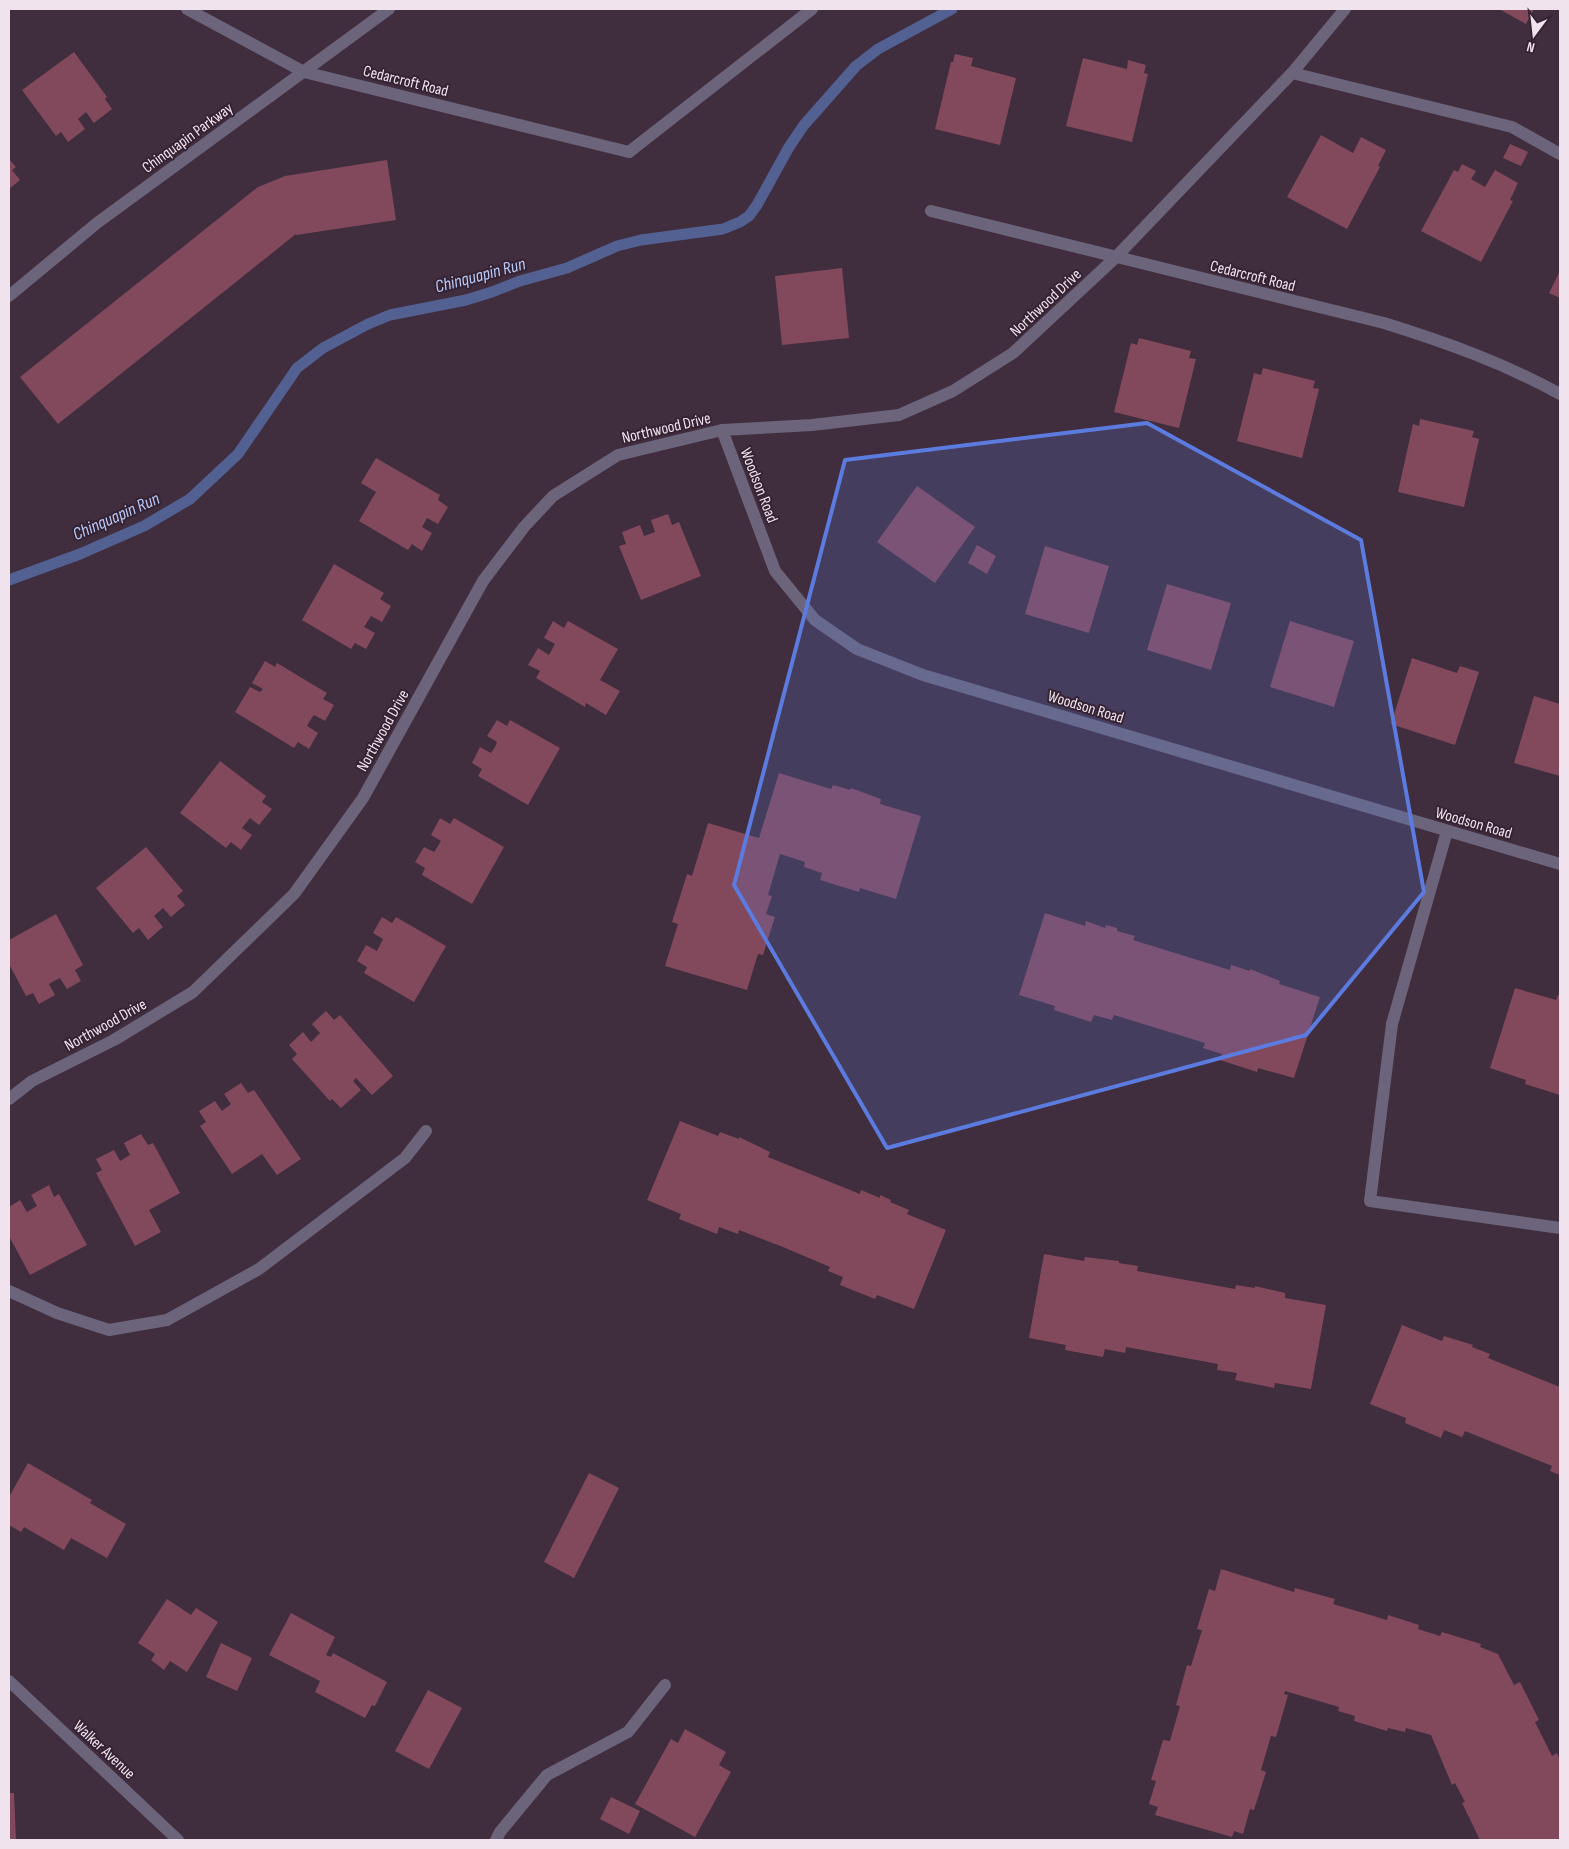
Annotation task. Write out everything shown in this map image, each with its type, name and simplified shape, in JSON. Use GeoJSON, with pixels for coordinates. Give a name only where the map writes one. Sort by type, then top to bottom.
{"type":"FeatureCollection","features":[{"type":"Feature","properties":{"kind":"street","name":"Cedarcroft Road"},"geometry":{"type":"LineString","coordinates":[[187,9],[304,72],[629,152],[812,9]]}},
{"type":"Feature","properties":{"kind":"street","name":"Chinquapin Parkway"},"geometry":{"type":"LineString","coordinates":[[9,296],[97,223],[389,9]]}},
{"type":"Feature","properties":{"kind":"street","name":"Northwood Drive"},"geometry":{"type":"LineString","coordinates":[[9,1099],[32,1081],[114,1040],[193,992],[294,894],[363,798],[483,581],[524,528],[553,496],[618,455],[722,430],[812,425],[898,415],[953,391],[1013,354],[1115,258],[1292,73],[1345,9]]}},
{"type":"Feature","properties":{"kind":"street"},"geometry":{"type":"LineString","coordinates":[[1292,73],[1512,127],[1560,154]]}},
{"type":"Feature","properties":{"kind":"street","name":"Cedarcroft Road"},"geometry":{"type":"LineString","coordinates":[[931,210],[1115,258],[1384,323],[1452,344],[1534,379],[1560,394]]}},
{"type":"Feature","properties":{"kind":"street","name":"Woodson Road"},"geometry":{"type":"LineString","coordinates":[[722,430],[775,571],[815,620],[857,648],[923,675],[1560,864]]}},
{"type":"Feature","properties":{"kind":"street"},"geometry":{"type":"LineString","coordinates":[[1447,831],[1392,1024],[1370,1200],[1560,1228]]}},
{"type":"Feature","properties":{"kind":"street"},"geometry":{"type":"LineString","coordinates":[[9,1291],[57,1314],[110,1330],[167,1320],[260,1269],[405,1158],[426,1131]]}},
{"type":"Feature","properties":{"kind":"street","name":"Walker Avenue"},"geometry":{"type":"LineString","coordinates":[[9,1682],[178,1840]]}},
{"type":"Feature","properties":{"kind":"street"},"geometry":{"type":"LineString","coordinates":[[496,1840],[500,1832],[547,1775],[628,1732],[665,1685]]}},
{"type":"Feature","properties":{"kind":"highlighted area"},"geometry":{"type":"Polygon","coordinates":[[[1147,423],[1361,540],[1424,892],[1306,1035],[887,1148],[734,885],[845,460],[1147,423]]]}},
{"type":"Feature","properties":{"kind":"building"},"geometry":{"type":"Polygon","coordinates":[[[1499,9],[1534,9],[1526,24],[1499,9]]]}},
{"type":"Feature","properties":{"kind":"building"},"geometry":{"type":"Polygon","coordinates":[[[74,52],[107,97],[105,99],[112,109],[94,123],[86,112],[78,119],[85,129],[68,142],[61,132],[56,136],[22,90],[74,52]]]}},
{"type":"Feature","properties":{"kind":"building"},"geometry":{"type":"Polygon","coordinates":[[[955,54],[973,58],[971,66],[1016,78],[1000,145],[935,129],[951,62],[953,62],[955,54]]]}},
{"type":"Feature","properties":{"kind":"building"},"geometry":{"type":"Polygon","coordinates":[[[1083,58],[1127,69],[1128,60],[1146,65],[1144,73],[1148,74],[1132,142],[1066,126],[1083,58]]]}},
{"type":"Feature","properties":{"kind":"building"},"geometry":{"type":"Polygon","coordinates":[[[1321,135],[1353,153],[1361,137],[1386,150],[1378,166],[1380,167],[1347,229],[1287,197],[1321,135]]]}},
{"type":"Feature","properties":{"kind":"building"},"geometry":{"type":"Polygon","coordinates":[[[1510,144],[1528,152],[1521,166],[1503,158],[1510,144]]]}},
{"type":"Feature","properties":{"kind":"building"},"geometry":{"type":"Polygon","coordinates":[[[9,159],[16,167],[12,170],[20,180],[9,189],[9,159]]]}},
{"type":"Feature","properties":{"kind":"building"},"geometry":{"type":"Polygon","coordinates":[[[387,160],[396,220],[296,234],[58,424],[20,377],[258,187],[285,176],[387,160]]]}},
{"type":"Feature","properties":{"kind":"building"},"geometry":{"type":"Polygon","coordinates":[[[1462,164],[1476,171],[1471,179],[1485,187],[1495,170],[1518,183],[1510,200],[1513,201],[1481,262],[1421,231],[1454,170],[1458,172],[1462,164]]]}},
{"type":"Feature","properties":{"kind":"building"},"geometry":{"type":"Polygon","coordinates":[[[842,268],[849,338],[782,345],[775,276],[842,268]]]}},
{"type":"Feature","properties":{"kind":"building"},"geometry":{"type":"Polygon","coordinates":[[[1560,271],[1560,298],[1549,293],[1560,271]]]}},
{"type":"Feature","properties":{"kind":"building"},"geometry":{"type":"Polygon","coordinates":[[[1139,338],[1191,351],[1189,358],[1196,359],[1179,428],[1114,412],[1131,343],[1137,345],[1139,338]]]}},
{"type":"Feature","properties":{"kind":"building"},"geometry":{"type":"Polygon","coordinates":[[[1263,368],[1315,381],[1313,388],[1319,389],[1302,458],[1237,441],[1254,373],[1261,375],[1263,368]]]}},
{"type":"Feature","properties":{"kind":"building"},"geometry":{"type":"Polygon","coordinates":[[[1420,419],[1474,431],[1472,437],[1479,439],[1464,507],[1398,492],[1413,424],[1419,426],[1420,419]]]}},
{"type":"Feature","properties":{"kind":"building"},"geometry":{"type":"Polygon","coordinates":[[[376,458],[440,495],[438,500],[448,507],[438,524],[427,518],[422,527],[432,533],[422,551],[412,544],[408,550],[359,521],[376,492],[361,483],[376,458]]]}},
{"type":"Feature","properties":{"kind":"building"},"geometry":{"type":"Polygon","coordinates":[[[917,486],[975,527],[935,583],[877,542],[917,486]]]}},
{"type":"Feature","properties":{"kind":"building"},"geometry":{"type":"Polygon","coordinates":[[[668,514],[672,525],[679,522],[701,576],[641,600],[619,546],[626,544],[622,532],[640,525],[644,536],[655,532],[651,520],[668,514]]]}},
{"type":"Feature","properties":{"kind":"building"},"geometry":{"type":"Polygon","coordinates":[[[977,545],[996,556],[987,574],[968,563],[977,545]]]}},
{"type":"Feature","properties":{"kind":"building"},"geometry":{"type":"Polygon","coordinates":[[[1045,546],[1109,566],[1089,633],[1025,614],[1045,546]]]}},
{"type":"Feature","properties":{"kind":"building"},"geometry":{"type":"Polygon","coordinates":[[[334,564],[384,593],[380,599],[391,606],[382,622],[371,616],[364,627],[375,633],[366,649],[355,643],[351,649],[302,620],[334,564]]]}},
{"type":"Feature","properties":{"kind":"building"},"geometry":{"type":"Polygon","coordinates":[[[1167,584],[1231,603],[1211,670],[1147,650],[1167,584]]]}},
{"type":"Feature","properties":{"kind":"building"},"geometry":{"type":"Polygon","coordinates":[[[553,621],[564,628],[568,621],[618,649],[600,680],[620,691],[606,715],[586,703],[585,707],[536,678],[540,671],[528,665],[538,648],[549,655],[555,644],[544,638],[553,621]]]}},
{"type":"Feature","properties":{"kind":"building"},"geometry":{"type":"Polygon","coordinates":[[[1290,621],[1354,641],[1334,707],[1270,687],[1290,621]]]}},
{"type":"Feature","properties":{"kind":"building"},"geometry":{"type":"Polygon","coordinates":[[[1412,658],[1457,673],[1460,666],[1479,672],[1455,745],[1391,724],[1412,658]]]}},
{"type":"Feature","properties":{"kind":"building"},"geometry":{"type":"Polygon","coordinates":[[[265,661],[275,667],[277,663],[327,693],[323,699],[334,705],[325,721],[314,715],[307,726],[318,733],[309,749],[298,742],[294,748],[235,712],[250,687],[260,692],[263,689],[252,683],[265,661]]]}},
{"type":"Feature","properties":{"kind":"building"},"geometry":{"type":"Polygon","coordinates":[[[1534,696],[1560,704],[1560,776],[1514,763],[1534,696]]]}},
{"type":"Feature","properties":{"kind":"building"},"geometry":{"type":"Polygon","coordinates":[[[497,720],[507,726],[510,720],[560,748],[528,805],[478,776],[482,769],[472,763],[480,747],[491,753],[495,747],[497,742],[487,736],[497,720]]]}},
{"type":"Feature","properties":{"kind":"building"},"geometry":{"type":"Polygon","coordinates":[[[220,761],[266,796],[262,802],[272,809],[259,825],[250,818],[242,828],[252,835],[241,850],[231,842],[226,848],[180,813],[220,761]]]}},
{"type":"Feature","properties":{"kind":"building"},"geometry":{"type":"Polygon","coordinates":[[[779,773],[831,789],[833,785],[850,790],[851,788],[881,799],[880,804],[921,816],[896,899],[860,888],[859,892],[820,880],[822,873],[804,867],[805,862],[780,854],[768,895],[772,896],[766,914],[775,917],[763,955],[758,954],[747,990],[665,966],[678,924],[672,922],[687,874],[692,876],[708,823],[759,838],[779,773]]]}},
{"type":"Feature","properties":{"kind":"building"},"geometry":{"type":"Polygon","coordinates":[[[440,818],[450,824],[454,818],[504,847],[472,904],[422,875],[425,868],[415,862],[424,847],[434,852],[441,841],[431,835],[440,818]]]}},
{"type":"Feature","properties":{"kind":"building"},"geometry":{"type":"Polygon","coordinates":[[[146,847],[183,891],[177,896],[185,905],[171,917],[163,908],[154,916],[163,927],[148,940],[139,928],[133,933],[96,888],[146,847]]]}},
{"type":"Feature","properties":{"kind":"building"},"geometry":{"type":"Polygon","coordinates":[[[1045,913],[1085,926],[1086,921],[1105,928],[1106,925],[1117,928],[1117,931],[1135,936],[1133,940],[1230,970],[1231,965],[1250,971],[1250,969],[1280,981],[1279,984],[1320,997],[1294,1078],[1258,1068],[1257,1072],[1220,1060],[1222,1054],[1203,1048],[1205,1043],[1114,1015],[1112,1020],[1094,1015],[1091,1022],[1054,1010],[1055,1006],[1019,995],[1045,913]]]}},
{"type":"Feature","properties":{"kind":"building"},"geometry":{"type":"Polygon","coordinates":[[[56,914],[83,965],[75,970],[81,981],[67,989],[60,978],[54,981],[49,984],[55,995],[39,1004],[33,993],[26,996],[9,964],[9,940],[56,914]]]}},
{"type":"Feature","properties":{"kind":"building"},"geometry":{"type":"Polygon","coordinates":[[[382,917],[392,923],[396,917],[446,946],[414,1002],[364,973],[367,967],[357,961],[366,945],[377,951],[383,939],[373,933],[382,917]]]}},
{"type":"Feature","properties":{"kind":"building"},"geometry":{"type":"Polygon","coordinates":[[[1515,988],[1556,1000],[1558,995],[1560,996],[1560,1095],[1525,1084],[1526,1080],[1490,1068],[1515,988]]]}},
{"type":"Feature","properties":{"kind":"building"},"geometry":{"type":"Polygon","coordinates":[[[326,1011],[334,1020],[340,1015],[393,1076],[372,1095],[356,1078],[353,1081],[361,1090],[341,1108],[332,1099],[330,1101],[292,1059],[297,1054],[289,1045],[303,1032],[311,1042],[320,1033],[312,1024],[326,1011]]]}},
{"type":"Feature","properties":{"kind":"building"},"geometry":{"type":"Polygon","coordinates":[[[241,1083],[248,1093],[254,1090],[301,1159],[277,1175],[262,1154],[232,1174],[200,1126],[206,1122],[199,1111],[215,1101],[222,1111],[231,1104],[224,1094],[241,1083]]]}},
{"type":"Feature","properties":{"kind":"building"},"geometry":{"type":"Polygon","coordinates":[[[680,1121],[718,1136],[720,1132],[739,1139],[739,1137],[770,1152],[768,1157],[860,1194],[861,1190],[880,1198],[880,1195],[891,1200],[890,1202],[909,1210],[907,1214],[946,1230],[914,1309],[877,1295],[875,1299],[840,1285],[843,1277],[828,1271],[830,1267],[783,1247],[739,1230],[738,1234],[719,1227],[717,1234],[679,1219],[681,1214],[647,1200],[680,1121]]]}},
{"type":"Feature","properties":{"kind":"building"},"geometry":{"type":"Polygon","coordinates":[[[141,1134],[148,1145],[153,1143],[180,1193],[149,1210],[161,1232],[135,1246],[96,1173],[102,1170],[96,1159],[114,1150],[120,1161],[130,1155],[124,1143],[141,1134]]]}},
{"type":"Feature","properties":{"kind":"building"},"geometry":{"type":"Polygon","coordinates":[[[49,1185],[54,1197],[59,1194],[87,1245],[30,1275],[9,1236],[9,1207],[20,1200],[27,1212],[37,1206],[31,1195],[49,1185]]]}},
{"type":"Feature","properties":{"kind":"building"},"geometry":{"type":"Polygon","coordinates":[[[1044,1254],[1084,1261],[1085,1257],[1119,1261],[1119,1263],[1138,1266],[1137,1271],[1235,1289],[1236,1285],[1255,1288],[1255,1286],[1285,1293],[1285,1298],[1326,1305],[1311,1389],[1275,1383],[1274,1388],[1235,1380],[1237,1373],[1217,1370],[1218,1364],[1126,1347],[1125,1353],[1105,1349],[1103,1357],[1065,1350],[1066,1345],[1029,1338],[1044,1254]]]}},
{"type":"Feature","properties":{"kind":"building"},"geometry":{"type":"Polygon","coordinates":[[[1402,1325],[1442,1341],[1444,1336],[1473,1345],[1472,1347],[1490,1354],[1488,1358],[1560,1387],[1560,1475],[1550,1471],[1552,1466],[1465,1431],[1462,1437],[1444,1430],[1441,1438],[1405,1423],[1406,1418],[1370,1404],[1402,1325]]]}},
{"type":"Feature","properties":{"kind":"building"},"geometry":{"type":"Polygon","coordinates":[[[28,1463],[92,1500],[90,1503],[126,1524],[107,1558],[71,1538],[64,1550],[24,1527],[21,1532],[9,1525],[9,1497],[28,1463]]]}},
{"type":"Feature","properties":{"kind":"building"},"geometry":{"type":"Polygon","coordinates":[[[589,1473],[619,1488],[574,1578],[544,1562],[589,1473]]]}},
{"type":"Feature","properties":{"kind":"building"},"geometry":{"type":"Polygon","coordinates":[[[1221,1569],[1294,1592],[1295,1588],[1335,1599],[1333,1604],[1387,1620],[1388,1615],[1419,1625],[1418,1629],[1440,1636],[1442,1632],[1481,1644],[1480,1647],[1498,1654],[1514,1685],[1520,1682],[1539,1720],[1535,1722],[1552,1756],[1557,1753],[1560,1761],[1560,1840],[1480,1840],[1462,1803],[1465,1802],[1455,1783],[1452,1785],[1431,1735],[1406,1728],[1405,1732],[1388,1728],[1387,1731],[1354,1721],[1355,1716],[1338,1711],[1339,1707],[1285,1691],[1284,1694],[1288,1695],[1276,1737],[1271,1736],[1261,1770],[1266,1772],[1254,1810],[1250,1809],[1243,1834],[1234,1831],[1232,1837],[1155,1815],[1158,1807],[1149,1804],[1156,1781],[1151,1780],[1163,1740],[1170,1741],[1180,1706],[1176,1705],[1187,1665],[1191,1666],[1202,1630],[1197,1629],[1209,1589],[1215,1591],[1221,1569]]]}},
{"type":"Feature","properties":{"kind":"building"},"geometry":{"type":"Polygon","coordinates":[[[167,1599],[191,1615],[196,1608],[218,1622],[187,1672],[170,1661],[164,1670],[151,1660],[155,1654],[138,1643],[167,1599]]]}},
{"type":"Feature","properties":{"kind":"building"},"geometry":{"type":"Polygon","coordinates":[[[291,1613],[335,1637],[326,1655],[331,1657],[333,1653],[387,1682],[375,1706],[372,1705],[365,1718],[315,1692],[320,1681],[269,1655],[291,1613]]]}},
{"type":"Feature","properties":{"kind":"building"},"geometry":{"type":"Polygon","coordinates":[[[221,1643],[252,1658],[237,1691],[206,1677],[221,1643]]]}},
{"type":"Feature","properties":{"kind":"building"},"geometry":{"type":"Polygon","coordinates":[[[428,1690],[462,1708],[429,1769],[395,1751],[428,1690]]]}},
{"type":"Feature","properties":{"kind":"building"},"geometry":{"type":"Polygon","coordinates":[[[685,1729],[726,1752],[719,1765],[731,1772],[695,1837],[635,1804],[671,1739],[678,1743],[685,1729]]]}},
{"type":"Feature","properties":{"kind":"building"},"geometry":{"type":"Polygon","coordinates":[[[9,1793],[14,1793],[16,1840],[9,1840],[9,1793]]]}},
{"type":"Feature","properties":{"kind":"building"},"geometry":{"type":"Polygon","coordinates":[[[611,1797],[640,1811],[629,1834],[600,1819],[611,1797]]]}},
{"type":"Feature","properties":{"kind":"waterway","name":"Chinquapin Run"},"geometry":{"type":"LineString","coordinates":[[9,580],[80,554],[144,526],[190,499],[238,454],[297,368],[323,348],[368,324],[390,315],[466,300],[492,292],[520,281],[567,268],[617,246],[641,240],[723,229],[740,222],[749,216],[757,205],[789,147],[804,125],[856,66],[878,49],[952,9]]}}]}
